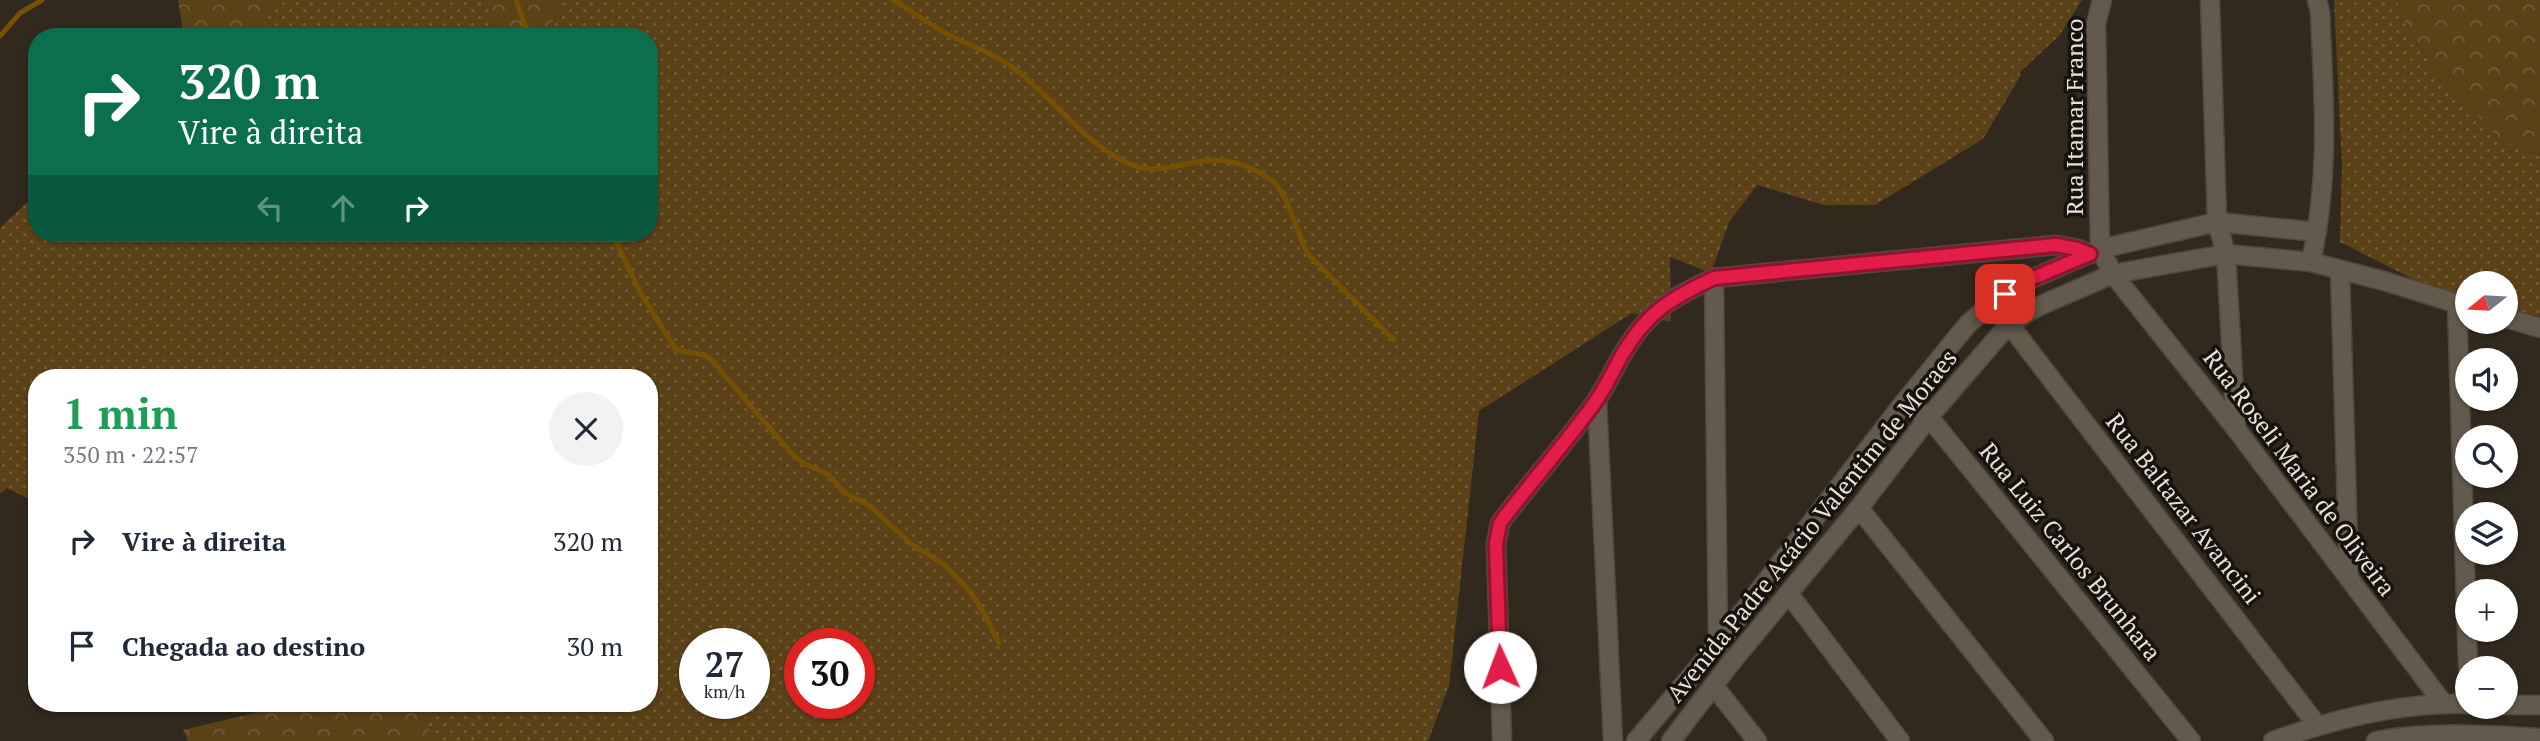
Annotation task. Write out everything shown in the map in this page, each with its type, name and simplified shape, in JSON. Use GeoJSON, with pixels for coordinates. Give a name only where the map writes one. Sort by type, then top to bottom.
{"type":"FeatureCollection","features":[{"type":"Feature","properties":{"kind":"street","name":"Rua Itamar Franco"},"geometry":{"type":"LineString","coordinates":[[2102,0],[2096,24],[2095,252],[2113,274]]}},
{"type":"Feature","properties":{"kind":"street"},"geometry":{"type":"LineString","coordinates":[[2210,0],[2217,222],[2226,254],[2236,429]]}},
{"type":"Feature","properties":{"kind":"street"},"geometry":{"type":"LineString","coordinates":[[2311,262],[2323,187],[2325,147],[2320,12],[2317,0]]}},
{"type":"Feature","properties":{"kind":"street","name":"Avenida Padre Acácio Valentim de Moraes"},"geometry":{"type":"LineString","coordinates":[[1636,741],[1717,645],[1902,405],[1968,326],[1992,303],[2018,285],[2095,252],[2217,222],[2317,232]]}},
{"type":"Feature","properties":{"kind":"street"},"geometry":{"type":"LineString","coordinates":[[1502,741],[1496,544],[1500,523],[1597,400],[1622,354],[1659,307],[1677,295],[1714,278],[2056,245],[2095,252]]}},
{"type":"Feature","properties":{"kind":"street","name":"Avenida Padre Acácio Valentim de Moraes"},"geometry":{"type":"LineString","coordinates":[[1671,741],[1930,416],[2009,324],[2039,306],[2113,274],[2226,254],[2311,262],[2455,303]]}},
{"type":"Feature","properties":{"kind":"street"},"geometry":{"type":"LineString","coordinates":[[2340,271],[2349,577]]}},
{"type":"Feature","properties":{"kind":"street","name":"Rua Roseli Maria de Oliveira"},"geometry":{"type":"LineString","coordinates":[[2113,274],[2236,429],[2443,703]]}},
{"type":"Feature","properties":{"kind":"street"},"geometry":{"type":"LineString","coordinates":[[1714,278],[1717,645],[1730,664]]}},
{"type":"Feature","properties":{"kind":"street"},"geometry":{"type":"LineString","coordinates":[[2518,322],[2540,328]]}},
{"type":"Feature","properties":{"kind":"street","name":"Rua Baltazar Avancini"},"geometry":{"type":"LineString","coordinates":[[2009,324],[2318,725]]}},
{"type":"Feature","properties":{"kind":"street"},"geometry":{"type":"LineString","coordinates":[[2462,334],[2468,656]]}},
{"type":"Feature","properties":{"kind":"street"},"geometry":{"type":"LineString","coordinates":[[1597,400],[1614,741]]}},
{"type":"Feature","properties":{"kind":"street","name":"Rua Luiz Carlos Brunhara"},"geometry":{"type":"LineString","coordinates":[[1902,405],[1930,416],[2191,741]]}},
{"type":"Feature","properties":{"kind":"street"},"geometry":{"type":"LineString","coordinates":[[1859,508],[2044,741]]}},
{"type":"Feature","properties":{"kind":"street"},"geometry":{"type":"LineString","coordinates":[[1789,594],[1900,741]]}},
{"type":"Feature","properties":{"kind":"street"},"geometry":{"type":"LineString","coordinates":[[1714,686],[1757,741]]}},
{"type":"Feature","properties":{"kind":"street"},"geometry":{"type":"LineString","coordinates":[[2273,741],[2318,725],[2443,703],[2455,704]]}},
{"type":"Feature","properties":{"kind":"street"},"geometry":{"type":"LineString","coordinates":[[2518,705],[2540,705]]}},
{"type":"Feature","properties":{"kind":"street"},"geometry":{"type":"LineString","coordinates":[[2468,719],[2469,734]]}},
{"type":"Feature","properties":{"kind":"street"},"geometry":{"type":"LineString","coordinates":[[2376,741],[2469,734],[2540,738]]}},
{"type":"Feature","properties":{"kind":"green space"},"geometry":{"type":"Polygon","coordinates":[[[178,0],[272,0],[266,28],[183,28],[178,0]]]}},
{"type":"Feature","properties":{"kind":"green space"},"geometry":{"type":"Polygon","coordinates":[[[272,0],[486,0],[496,28],[266,28],[272,0]]]}},
{"type":"Feature","properties":{"kind":"green space"},"geometry":{"type":"Polygon","coordinates":[[[486,0],[564,0],[550,28],[496,28],[486,0]]]}},
{"type":"Feature","properties":{"kind":"green space"},"geometry":{"type":"Polygon","coordinates":[[[564,0],[2082,0],[2059,36],[2019,73],[2021,75],[1983,139],[1875,205],[1824,205],[1757,185],[1729,222],[1711,273],[1670,257],[1671,322],[1632,313],[1479,411],[1449,686],[1428,741],[433,741],[423,712],[658,712],[658,369],[28,369],[28,498],[7,488],[0,494],[0,228],[28,202],[28,242],[658,242],[658,28],[550,28],[564,0]]]}},
{"type":"Feature","properties":{"kind":"green space"},"geometry":{"type":"Polygon","coordinates":[[[2334,0],[2397,0],[2401,16],[2431,66],[2497,136],[2530,153],[2540,154],[2540,316],[2518,312],[2518,271],[2455,271],[2455,300],[2340,242],[2342,165],[2334,0]]]}},
{"type":"Feature","properties":{"kind":"green space"},"geometry":{"type":"Polygon","coordinates":[[[2397,0],[2540,0],[2540,154],[2523,150],[2497,136],[2431,66],[2401,16],[2397,0]]]}},
{"type":"Feature","properties":{"kind":"green space"},"geometry":{"type":"Polygon","coordinates":[[[258,712],[423,712],[433,741],[188,741],[183,730],[258,712]]]}},
{"type":"Feature","properties":{"kind":"waterway"},"geometry":{"type":"LineString","coordinates":[[0,36],[20,13],[42,0]]}},
{"type":"Feature","properties":{"kind":"waterway"},"geometry":{"type":"LineString","coordinates":[[516,0],[526,28]]}},
{"type":"Feature","properties":{"kind":"waterway"},"geometry":{"type":"LineString","coordinates":[[893,0],[947,34],[1006,63],[1027,79],[1085,134],[1116,157],[1132,165],[1155,169],[1202,161],[1226,161],[1249,168],[1270,179],[1282,192],[1308,254],[1394,340]]}},
{"type":"Feature","properties":{"kind":"waterway"},"geometry":{"type":"LineString","coordinates":[[616,242],[640,292],[676,350],[710,358],[791,453],[803,463],[829,475],[845,493],[870,506],[910,543],[946,566],[971,593],[999,643]]}},
{"type":"Feature","properties":{"kind":"route"},"geometry":{"type":"LineString","coordinates":[[1500,667],[1496,544],[1500,523],[1597,400],[1622,354],[1659,307],[1677,295],[1714,278],[2056,245],[2069,246],[2090,254],[2018,285],[2005,294]]}}]}
